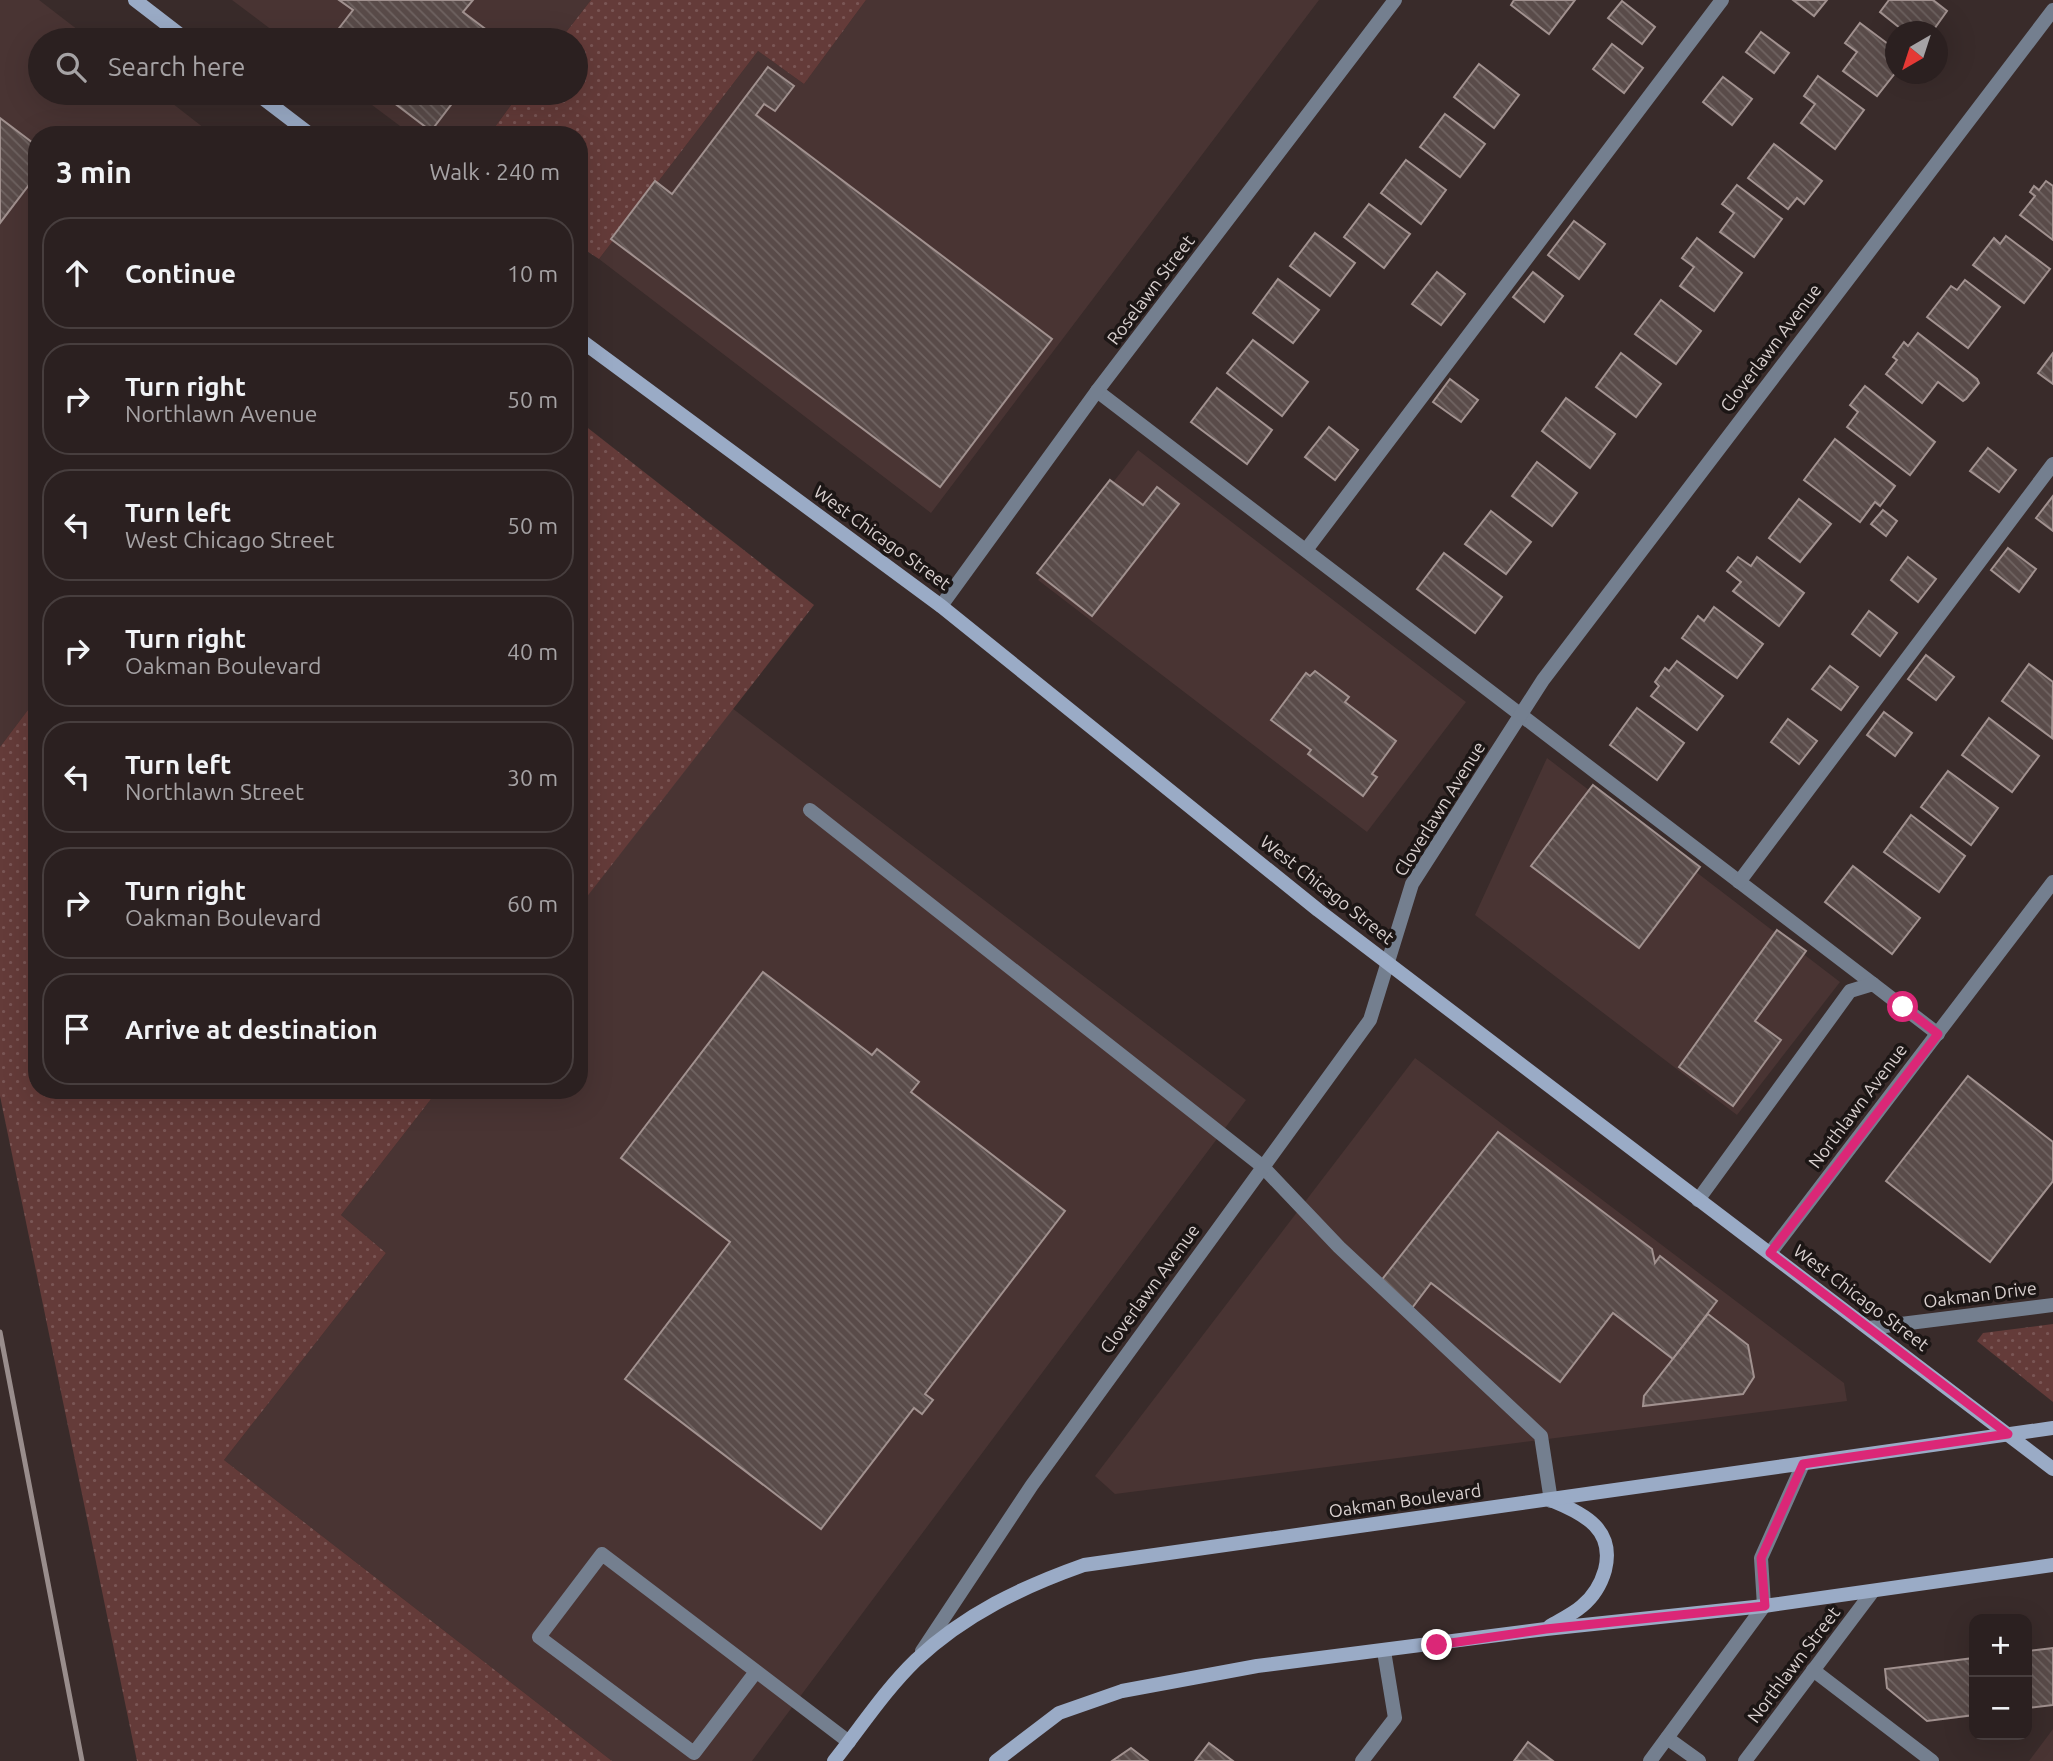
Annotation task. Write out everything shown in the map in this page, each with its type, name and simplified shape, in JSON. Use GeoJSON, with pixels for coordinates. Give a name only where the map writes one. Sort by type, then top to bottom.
{"type":"FeatureCollection","features":[{"type":"Feature","properties":{"kind":"street"},"geometry":{"type":"LineString","coordinates":[[135,0],[171,28]]}},
{"type":"Feature","properties":{"kind":"street","name":"Roselawn Street"},"geometry":{"type":"LineString","coordinates":[[941,606],[1097,391],[1395,0]]}},
{"type":"Feature","properties":{"kind":"street"},"geometry":{"type":"LineString","coordinates":[[1306,550],[1722,0]]}},
{"type":"Feature","properties":{"kind":"street","name":"Cloverlawn Avenue"},"geometry":{"type":"LineString","coordinates":[[916,1661],[1031,1485],[1370,1020],[1412,884],[1560,658],[2053,10]]}},
{"type":"Feature","properties":{"kind":"street"},"geometry":{"type":"LineString","coordinates":[[272,105],[299,126]]}},
{"type":"Feature","properties":{"kind":"street","name":"West Chicago Street"},"geometry":{"type":"LineString","coordinates":[[588,346],[941,606],[1318,910],[2053,1469]]}},
{"type":"Feature","properties":{"kind":"street"},"geometry":{"type":"LineString","coordinates":[[1097,391],[1938,1034]]}},
{"type":"Feature","properties":{"kind":"street"},"geometry":{"type":"LineString","coordinates":[[1739,882],[2053,464]]}},
{"type":"Feature","properties":{"kind":"street"},"geometry":{"type":"LineString","coordinates":[[810,810],[1262,1166],[1339,1247],[1541,1436],[1552,1500],[1590,1519],[1603,1535],[1608,1554],[1597,1589],[1582,1606],[1546,1629]]}},
{"type":"Feature","properties":{"kind":"street","name":"Northlawn Avenue"},"geometry":{"type":"LineString","coordinates":[[1770,1253],[2053,882]]}},
{"type":"Feature","properties":{"kind":"street"},"geometry":{"type":"LineString","coordinates":[[1698,1200],[1850,991],[1873,984]]}},
{"type":"Feature","properties":{"kind":"street","name":"Oakman Drive"},"geometry":{"type":"LineString","coordinates":[[1869,1328],[2053,1305]]}},
{"type":"Feature","properties":{"kind":"street","name":"Oakman Boulevard"},"geometry":{"type":"LineString","coordinates":[[834,1761],[916,1661],[988,1606],[1035,1583],[1084,1566],[2053,1428]]}},
{"type":"Feature","properties":{"kind":"street"},"geometry":{"type":"LineString","coordinates":[[1650,1761],[1765,1606],[1761,1558],[1803,1464]]}},
{"type":"Feature","properties":{"kind":"street"},"geometry":{"type":"LineString","coordinates":[[755,1673],[694,1753],[538,1637],[602,1555],[849,1742]]}},
{"type":"Feature","properties":{"kind":"street"},"geometry":{"type":"LineString","coordinates":[[996,1761],[1059,1713],[1122,1691],[1257,1666],[1546,1629],[1765,1606],[2053,1565]]}},
{"type":"Feature","properties":{"kind":"street","name":"Northlawn Street"},"geometry":{"type":"LineString","coordinates":[[1745,1761],[1873,1591]]}},
{"type":"Feature","properties":{"kind":"street"},"geometry":{"type":"LineString","coordinates":[[1362,1761],[1395,1718],[1384,1651]]}},
{"type":"Feature","properties":{"kind":"street"},"geometry":{"type":"LineString","coordinates":[[1813,1670],[1931,1761]]}},
{"type":"Feature","properties":{"kind":"street"},"geometry":{"type":"LineString","coordinates":[[1667,1738],[1699,1761]]}},
{"type":"Feature","properties":{"kind":"shaded area"},"geometry":{"type":"Polygon","coordinates":[[[0,0],[39,0],[75,28],[28,28],[28,105],[174,105],[201,126],[28,126],[28,710],[0,747],[0,0]]]}},
{"type":"Feature","properties":{"kind":"shaded area"},"geometry":{"type":"Polygon","coordinates":[[[232,0],[591,0],[569,28],[269,28],[232,0]]]}},
{"type":"Feature","properties":{"kind":"shaded area"},"geometry":{"type":"Polygon","coordinates":[[[591,0],[866,0],[804,84],[758,51],[599,259],[588,252],[588,126],[496,126],[511,105],[588,105],[588,28],[569,28],[591,0]]]}},
{"type":"Feature","properties":{"kind":"shaded area"},"geometry":{"type":"Polygon","coordinates":[[[866,0],[1319,0],[931,513],[599,259],[758,51],[804,84],[866,0]]]}},
{"type":"Feature","properties":{"kind":"shaded area"},"geometry":{"type":"Polygon","coordinates":[[[372,105],[511,105],[496,126],[400,126],[372,105]]]}},
{"type":"Feature","properties":{"kind":"shaded area"},"geometry":{"type":"Polygon","coordinates":[[[588,428],[814,605],[588,895],[588,428]]]}},
{"type":"Feature","properties":{"kind":"shaded area"},"geometry":{"type":"Polygon","coordinates":[[[1138,450],[1466,702],[1367,832],[1038,580],[1138,450]]]}},
{"type":"Feature","properties":{"kind":"shaded area"},"geometry":{"type":"Polygon","coordinates":[[[732,708],[1246,1100],[752,1761],[612,1761],[224,1460],[386,1253],[341,1215],[431,1099],[588,1099],[588,895],[732,708]]]}},
{"type":"Feature","properties":{"kind":"shaded area"},"geometry":{"type":"Polygon","coordinates":[[[28,710],[28,1099],[431,1099],[341,1215],[386,1253],[224,1460],[612,1761],[137,1761],[0,1096],[0,747],[28,710]]]}},
{"type":"Feature","properties":{"kind":"shaded area"},"geometry":{"type":"Polygon","coordinates":[[[1547,758],[1840,982],[1737,1115],[1475,915],[1547,758]]]}},
{"type":"Feature","properties":{"kind":"shaded area"},"geometry":{"type":"Polygon","coordinates":[[[1415,1058],[1844,1383],[1847,1401],[1115,1494],[1095,1476],[1415,1058]]]}},
{"type":"Feature","properties":{"kind":"shaded area"},"geometry":{"type":"Polygon","coordinates":[[[2053,1324],[2053,1402],[1977,1341],[1983,1333],[2053,1324]]]}},
{"type":"Feature","properties":{"kind":"shaded area"},"geometry":{"type":"Polygon","coordinates":[[[2053,1729],[2053,1761],[2029,1761],[2053,1729]]]}},
{"type":"Feature","properties":{"kind":"building"},"geometry":{"type":"Polygon","coordinates":[[[339,0],[473,0],[463,12],[484,28],[339,28],[353,10],[339,0]]]}},
{"type":"Feature","properties":{"kind":"building"},"geometry":{"type":"Polygon","coordinates":[[[1514,0],[1575,0],[1549,34],[1511,5],[1514,0]]]}},
{"type":"Feature","properties":{"kind":"building"},"geometry":{"type":"Polygon","coordinates":[[[1793,0],[1827,0],[1814,16],[1793,0]]]}},
{"type":"Feature","properties":{"kind":"building"},"geometry":{"type":"Polygon","coordinates":[[[1889,0],[1933,0],[1947,11],[1940,21],[1891,21],[1880,12],[1889,0]]]}},
{"type":"Feature","properties":{"kind":"building"},"geometry":{"type":"Polygon","coordinates":[[[1622,1],[1655,27],[1642,44],[1608,18],[1622,1]]]}},
{"type":"Feature","properties":{"kind":"building"},"geometry":{"type":"Polygon","coordinates":[[[1860,23],[1885,42],[1886,84],[1877,96],[1843,71],[1857,52],[1845,43],[1860,23]]]}},
{"type":"Feature","properties":{"kind":"building"},"geometry":{"type":"Polygon","coordinates":[[[1761,32],[1789,53],[1774,73],[1746,52],[1761,32]]]}},
{"type":"Feature","properties":{"kind":"building"},"geometry":{"type":"Polygon","coordinates":[[[1612,44],[1643,68],[1624,93],[1593,69],[1612,44]]]}},
{"type":"Feature","properties":{"kind":"building"},"geometry":{"type":"Polygon","coordinates":[[[1479,64],[1519,95],[1494,128],[1454,97],[1479,64]]]}},
{"type":"Feature","properties":{"kind":"building"},"geometry":{"type":"Polygon","coordinates":[[[768,67],[794,86],[775,111],[764,104],[756,115],[1052,339],[940,487],[611,239],[655,181],[672,194],[768,67]]]}},
{"type":"Feature","properties":{"kind":"building"},"geometry":{"type":"Polygon","coordinates":[[[1818,76],[1864,110],[1835,149],[1801,123],[1815,104],[1804,96],[1818,76]]]}},
{"type":"Feature","properties":{"kind":"building"},"geometry":{"type":"Polygon","coordinates":[[[1723,77],[1752,99],[1732,125],[1703,102],[1723,77]]]}},
{"type":"Feature","properties":{"kind":"building"},"geometry":{"type":"Polygon","coordinates":[[[397,105],[451,105],[435,126],[424,126],[397,105]]]}},
{"type":"Feature","properties":{"kind":"building"},"geometry":{"type":"Polygon","coordinates":[[[1445,114],[1485,144],[1460,177],[1420,147],[1445,114]]]}},
{"type":"Feature","properties":{"kind":"building"},"geometry":{"type":"Polygon","coordinates":[[[0,118],[28,139],[28,186],[0,223],[0,118]]]}},
{"type":"Feature","properties":{"kind":"building"},"geometry":{"type":"Polygon","coordinates":[[[1774,144],[1822,181],[1804,204],[1797,198],[1788,209],[1748,178],[1774,144]]]}},
{"type":"Feature","properties":{"kind":"building"},"geometry":{"type":"Polygon","coordinates":[[[1406,160],[1446,190],[1421,224],[1381,193],[1406,160]]]}},
{"type":"Feature","properties":{"kind":"building"},"geometry":{"type":"Polygon","coordinates":[[[2046,181],[2053,186],[2053,240],[2020,215],[2035,196],[2030,192],[2034,186],[2039,190],[2046,181]]]}},
{"type":"Feature","properties":{"kind":"building"},"geometry":{"type":"Polygon","coordinates":[[[1737,185],[1782,219],[1754,257],[1720,232],[1734,213],[1722,204],[1737,185]]]}},
{"type":"Feature","properties":{"kind":"building"},"geometry":{"type":"Polygon","coordinates":[[[1369,204],[1410,234],[1384,268],[1344,237],[1369,204]]]}},
{"type":"Feature","properties":{"kind":"building"},"geometry":{"type":"Polygon","coordinates":[[[1574,221],[1605,244],[1579,279],[1548,255],[1574,221]]]}},
{"type":"Feature","properties":{"kind":"building"},"geometry":{"type":"Polygon","coordinates":[[[1315,233],[1355,263],[1330,296],[1290,266],[1315,233]]]}},
{"type":"Feature","properties":{"kind":"building"},"geometry":{"type":"Polygon","coordinates":[[[2006,236],[2050,269],[2024,303],[1973,265],[1994,238],[2000,244],[2006,236]]]}},
{"type":"Feature","properties":{"kind":"building"},"geometry":{"type":"Polygon","coordinates":[[[1697,238],[1742,273],[1714,311],[1680,286],[1694,267],[1682,258],[1697,238]]]}},
{"type":"Feature","properties":{"kind":"building"},"geometry":{"type":"Polygon","coordinates":[[[1437,272],[1465,294],[1441,325],[1412,304],[1437,272]]]}},
{"type":"Feature","properties":{"kind":"building"},"geometry":{"type":"Polygon","coordinates":[[[1533,272],[1563,296],[1544,322],[1513,297],[1533,272]]]}},
{"type":"Feature","properties":{"kind":"building"},"geometry":{"type":"Polygon","coordinates":[[[1278,279],[1319,310],[1293,343],[1253,313],[1278,279]]]}},
{"type":"Feature","properties":{"kind":"building"},"geometry":{"type":"Polygon","coordinates":[[[1965,280],[2000,307],[1968,348],[1927,317],[1951,286],[1957,290],[1965,280]]]}},
{"type":"Feature","properties":{"kind":"building"},"geometry":{"type":"Polygon","coordinates":[[[1661,300],[1701,331],[1676,364],[1635,334],[1661,300]]]}},
{"type":"Feature","properties":{"kind":"building"},"geometry":{"type":"Polygon","coordinates":[[[1918,333],[1977,379],[1979,383],[1966,399],[1963,401],[1938,382],[1922,403],[1886,374],[1897,360],[1893,357],[1904,342],[1908,346],[1918,333]]]}},
{"type":"Feature","properties":{"kind":"building"},"geometry":{"type":"Polygon","coordinates":[[[1253,340],[1308,382],[1282,416],[1227,373],[1253,340]]]}},
{"type":"Feature","properties":{"kind":"building"},"geometry":{"type":"Polygon","coordinates":[[[1621,353],[1661,384],[1636,417],[1596,387],[1621,353]]]}},
{"type":"Feature","properties":{"kind":"building"},"geometry":{"type":"Polygon","coordinates":[[[2053,353],[2053,384],[2038,373],[2053,353]]]}},
{"type":"Feature","properties":{"kind":"building"},"geometry":{"type":"Polygon","coordinates":[[[1450,379],[1478,400],[1461,422],[1433,402],[1450,379]]]}},
{"type":"Feature","properties":{"kind":"building"},"geometry":{"type":"Polygon","coordinates":[[[1865,386],[1935,442],[1910,475],[1847,427],[1858,412],[1850,405],[1865,386]]]}},
{"type":"Feature","properties":{"kind":"building"},"geometry":{"type":"Polygon","coordinates":[[[1217,388],[1272,430],[1247,464],[1191,422],[1217,388]]]}},
{"type":"Feature","properties":{"kind":"building"},"geometry":{"type":"Polygon","coordinates":[[[1566,398],[1615,434],[1590,468],[1542,431],[1566,398]]]}},
{"type":"Feature","properties":{"kind":"building"},"geometry":{"type":"Polygon","coordinates":[[[1329,427],[1358,450],[1335,480],[1305,457],[1329,427]]]}},
{"type":"Feature","properties":{"kind":"building"},"geometry":{"type":"Polygon","coordinates":[[[1835,439],[1895,486],[1880,506],[1875,502],[1860,522],[1804,480],[1835,439]]]}},
{"type":"Feature","properties":{"kind":"building"},"geometry":{"type":"Polygon","coordinates":[[[1988,448],[2016,470],[1999,492],[1970,471],[1988,448]]]}},
{"type":"Feature","properties":{"kind":"building"},"geometry":{"type":"Polygon","coordinates":[[[1537,462],[1577,493],[1552,526],[1512,496],[1537,462]]]}},
{"type":"Feature","properties":{"kind":"building"},"geometry":{"type":"Polygon","coordinates":[[[1110,480],[1143,505],[1157,487],[1179,504],[1092,616],[1037,573],[1110,480]]]}},
{"type":"Feature","properties":{"kind":"building"},"geometry":{"type":"Polygon","coordinates":[[[2053,496],[2053,531],[2036,518],[2053,496]]]}},
{"type":"Feature","properties":{"kind":"building"},"geometry":{"type":"Polygon","coordinates":[[[1799,499],[1831,524],[1800,562],[1769,538],[1799,499]]]}},
{"type":"Feature","properties":{"kind":"building"},"geometry":{"type":"Polygon","coordinates":[[[1883,510],[1897,521],[1886,536],[1871,524],[1883,510]]]}},
{"type":"Feature","properties":{"kind":"building"},"geometry":{"type":"Polygon","coordinates":[[[1491,511],[1531,542],[1506,574],[1465,544],[1491,511]]]}},
{"type":"Feature","properties":{"kind":"building"},"geometry":{"type":"Polygon","coordinates":[[[2008,548],[2036,569],[2019,592],[1991,570],[2008,548]]]}},
{"type":"Feature","properties":{"kind":"building"},"geometry":{"type":"Polygon","coordinates":[[[1444,553],[1502,597],[1475,633],[1417,589],[1444,553]]]}},
{"type":"Feature","properties":{"kind":"building"},"geometry":{"type":"Polygon","coordinates":[[[1738,557],[1751,566],[1757,557],[1804,593],[1779,626],[1733,591],[1741,582],[1727,571],[1738,557]]]}},
{"type":"Feature","properties":{"kind":"building"},"geometry":{"type":"Polygon","coordinates":[[[1908,557],[1936,579],[1918,602],[1891,580],[1908,557]]]}},
{"type":"Feature","properties":{"kind":"building"},"geometry":{"type":"Polygon","coordinates":[[[1714,607],[1763,644],[1737,678],[1682,638],[1698,616],[1704,621],[1714,607]]]}},
{"type":"Feature","properties":{"kind":"building"},"geometry":{"type":"Polygon","coordinates":[[[1869,611],[1897,633],[1880,656],[1852,634],[1869,611]]]}},
{"type":"Feature","properties":{"kind":"building"},"geometry":{"type":"Polygon","coordinates":[[[1926,655],[1954,677],[1936,700],[1908,679],[1926,655]]]}},
{"type":"Feature","properties":{"kind":"building"},"geometry":{"type":"Polygon","coordinates":[[[1677,661],[1723,696],[1697,730],[1651,696],[1659,686],[1655,682],[1665,668],[1669,671],[1677,661]]]}},
{"type":"Feature","properties":{"kind":"building"},"geometry":{"type":"Polygon","coordinates":[[[2029,664],[2053,682],[2052,738],[2002,701],[2029,664]]]}},
{"type":"Feature","properties":{"kind":"building"},"geometry":{"type":"Polygon","coordinates":[[[1830,666],[1858,687],[1841,710],[1812,689],[1830,666]]]}},
{"type":"Feature","properties":{"kind":"building"},"geometry":{"type":"Polygon","coordinates":[[[1315,671],[1349,697],[1345,702],[1396,741],[1372,774],[1377,777],[1363,796],[1308,754],[1311,750],[1271,720],[1306,673],[1310,676],[1315,671]]]}},
{"type":"Feature","properties":{"kind":"building"},"geometry":{"type":"Polygon","coordinates":[[[1637,708],[1684,743],[1657,780],[1610,745],[1637,708]]]}},
{"type":"Feature","properties":{"kind":"building"},"geometry":{"type":"Polygon","coordinates":[[[1884,712],[1912,733],[1895,756],[1867,735],[1884,712]]]}},
{"type":"Feature","properties":{"kind":"building"},"geometry":{"type":"Polygon","coordinates":[[[1989,718],[2039,756],[2012,792],[1962,755],[1989,718]]]}},
{"type":"Feature","properties":{"kind":"building"},"geometry":{"type":"Polygon","coordinates":[[[1788,719],[1817,741],[1799,764],[1771,742],[1788,719]]]}},
{"type":"Feature","properties":{"kind":"building"},"geometry":{"type":"Polygon","coordinates":[[[1948,771],[1998,808],[1971,845],[1921,807],[1948,771]]]}},
{"type":"Feature","properties":{"kind":"building"},"geometry":{"type":"Polygon","coordinates":[[[1593,785],[1700,867],[1639,948],[1531,866],[1593,785]]]}},
{"type":"Feature","properties":{"kind":"building"},"geometry":{"type":"Polygon","coordinates":[[[1911,815],[1965,856],[1939,892],[1884,852],[1911,815]]]}},
{"type":"Feature","properties":{"kind":"building"},"geometry":{"type":"Polygon","coordinates":[[[1853,866],[1920,918],[1892,954],[1825,902],[1853,866]]]}},
{"type":"Feature","properties":{"kind":"building"},"geometry":{"type":"Polygon","coordinates":[[[1777,930],[1806,951],[1755,1021],[1781,1040],[1733,1106],[1679,1067],[1777,930]]]}},
{"type":"Feature","properties":{"kind":"building"},"geometry":{"type":"Polygon","coordinates":[[[763,972],[872,1055],[877,1049],[919,1082],[911,1092],[1065,1211],[925,1394],[933,1400],[922,1414],[914,1408],[821,1529],[625,1379],[730,1242],[621,1158],[763,972]]]}},
{"type":"Feature","properties":{"kind":"building"},"geometry":{"type":"Polygon","coordinates":[[[1968,1076],[2053,1142],[2053,1181],[1990,1262],[1886,1181],[1968,1076]]]}},
{"type":"Feature","properties":{"kind":"building"},"geometry":{"type":"Polygon","coordinates":[[[1498,1132],[1652,1249],[1655,1263],[1660,1256],[1717,1301],[1673,1359],[1613,1313],[1560,1382],[1431,1283],[1412,1308],[1380,1282],[1498,1132]]]}},
{"type":"Feature","properties":{"kind":"building"},"geometry":{"type":"Polygon","coordinates":[[[1708,1314],[1748,1345],[1754,1377],[1743,1394],[1643,1406],[1644,1396],[1708,1314]]]}},
{"type":"Feature","properties":{"kind":"building"},"geometry":{"type":"Polygon","coordinates":[[[2053,1648],[2053,1705],[2032,1707],[2032,1650],[2053,1648]]]}},
{"type":"Feature","properties":{"kind":"building"},"geometry":{"type":"Polygon","coordinates":[[[1969,1659],[1969,1716],[1927,1721],[1887,1688],[1885,1669],[1969,1659]]]}},
{"type":"Feature","properties":{"kind":"building"},"geometry":{"type":"Polygon","coordinates":[[[1528,1742],[1553,1761],[1514,1761],[1528,1742]]]}},
{"type":"Feature","properties":{"kind":"building"},"geometry":{"type":"Polygon","coordinates":[[[1209,1743],[1233,1761],[1195,1761],[1209,1743]]]}},
{"type":"Feature","properties":{"kind":"building"},"geometry":{"type":"Polygon","coordinates":[[[1131,1748],[1148,1761],[1112,1761],[1131,1748]]]}},
{"type":"Feature","properties":{"kind":"railway"},"geometry":{"type":"LineString","coordinates":[[0,1332],[82,1761]]}},
{"type":"Feature","properties":{"kind":"route"},"geometry":{"type":"LineString","coordinates":[[1437,1645],[1546,1629],[1765,1606],[1761,1558],[1803,1464],[2008,1434],[1770,1253],[1938,1034],[1903,1007]]}}]}
